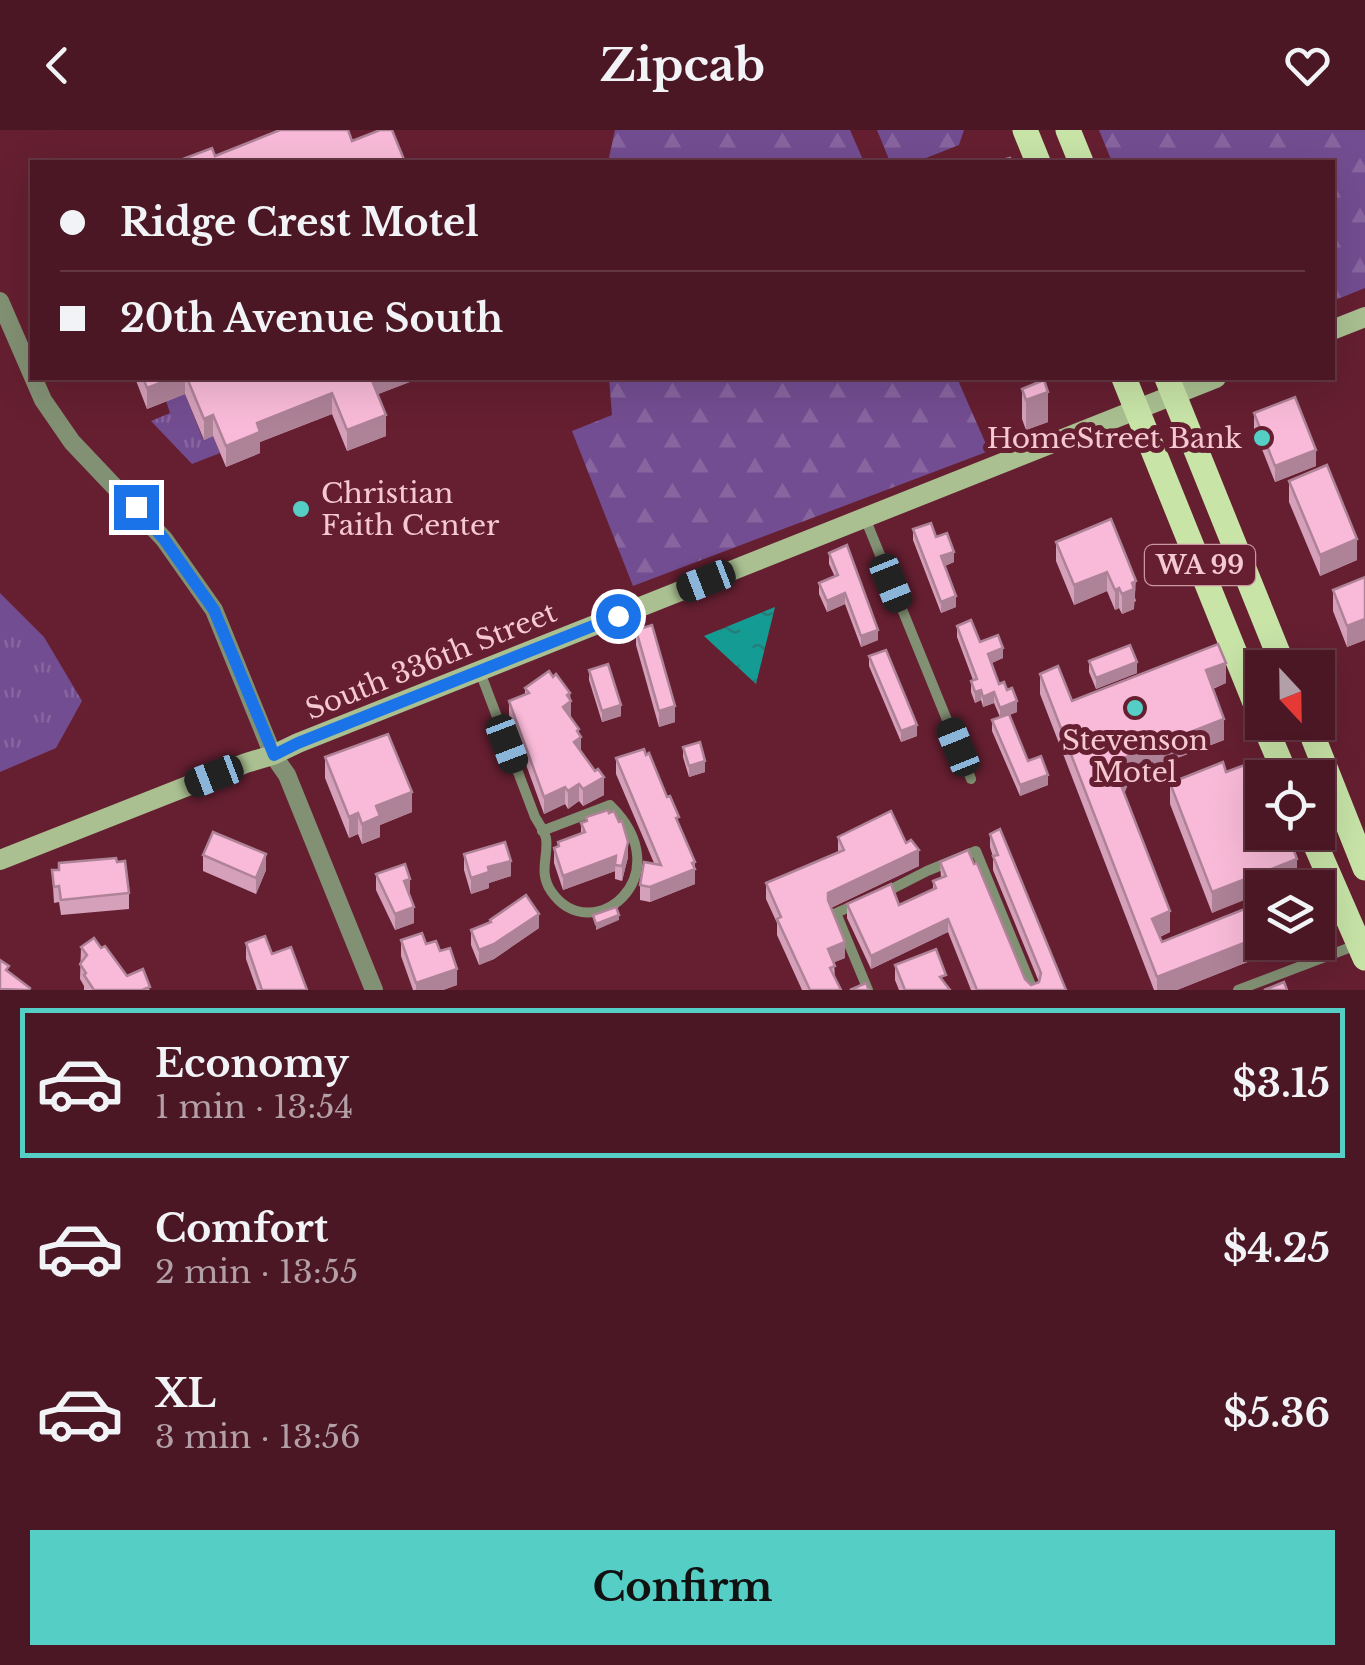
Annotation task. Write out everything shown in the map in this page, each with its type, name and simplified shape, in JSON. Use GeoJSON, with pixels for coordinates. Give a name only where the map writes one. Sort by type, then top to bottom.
{"type":"FeatureCollection","features":[{"type":"Feature","properties":{"kind":"main road"},"geometry":{"type":"LineString","coordinates":[[1025,130],[1037,160]]}},
{"type":"Feature","properties":{"kind":"main road"},"geometry":{"type":"LineString","coordinates":[[1068,130],[1080,160]]}},
{"type":"Feature","properties":{"kind":"main road"},"geometry":{"type":"LineString","coordinates":[[1335,329],[1365,317]]}},
{"type":"Feature","properties":{"kind":"main road","name":"WA 99"},"geometry":{"type":"LineString","coordinates":[[1125,380],[1245,676]]}},
{"type":"Feature","properties":{"kind":"main road","name":"South 336th Street"},"geometry":{"type":"LineString","coordinates":[[0,860],[274,755],[1138,410],[1171,386],[1205,380]]}},
{"type":"Feature","properties":{"kind":"main road","name":"WA 99"},"geometry":{"type":"LineString","coordinates":[[1171,386],[1277,650]]}},
{"type":"Feature","properties":{"kind":"main road"},"geometry":{"type":"LineString","coordinates":[[1314,740],[1365,868]]}},
{"type":"Feature","properties":{"kind":"main road"},"geometry":{"type":"LineString","coordinates":[[1318,850],[1363,949]]}},
{"type":"Feature","properties":{"kind":"street"},"geometry":{"type":"LineString","coordinates":[[0,300],[30,370]]}},
{"type":"Feature","properties":{"kind":"street"},"geometry":{"type":"LineString","coordinates":[[34,380],[43,400],[72,442],[164,539],[214,610],[374,990]]}},
{"type":"Feature","properties":{"kind":"street"},"geometry":{"type":"LineString","coordinates":[[865,518],[971,779]]}},
{"type":"Feature","properties":{"kind":"street"},"geometry":{"type":"LineString","coordinates":[[479,671],[542,831],[546,838],[542,863],[550,890],[578,912],[589,913],[622,900],[634,885],[638,858],[632,835],[610,805],[542,831]]}},
{"type":"Feature","properties":{"kind":"street"},"geometry":{"type":"LineString","coordinates":[[868,990],[836,913],[976,851],[1033,990]]}},
{"type":"Feature","properties":{"kind":"street"},"geometry":{"type":"LineString","coordinates":[[1238,990],[1363,949]]}},
{"type":"Feature","properties":{"kind":"green space"},"geometry":{"type":"Polygon","coordinates":[[[615,130],[850,130],[863,160],[608,160],[615,130]]]}},
{"type":"Feature","properties":{"kind":"green space"},"geometry":{"type":"Polygon","coordinates":[[[877,130],[964,130],[959,145],[921,160],[889,160],[877,130]]]}},
{"type":"Feature","properties":{"kind":"green space"},"geometry":{"type":"Polygon","coordinates":[[[1099,130],[1365,130],[1365,288],[1335,300],[1335,160],[1111,160],[1099,130]]]}},
{"type":"Feature","properties":{"kind":"green space"},"geometry":{"type":"Polygon","coordinates":[[[609,380],[958,380],[989,451],[633,586],[572,431],[612,415],[609,380]]]}},
{"type":"Feature","properties":{"kind":"green space"},"geometry":{"type":"Polygon","coordinates":[[[185,394],[203,439],[213,436],[220,453],[192,464],[151,421],[170,413],[166,401],[185,394]]]}},
{"type":"Feature","properties":{"kind":"green space"},"geometry":{"type":"Polygon","coordinates":[[[0,593],[44,637],[82,701],[56,748],[0,772],[0,593]]]}},
{"type":"Feature","properties":{"kind":"water"},"geometry":{"type":"Polygon","coordinates":[[[775,607],[756,684],[704,636],[775,607]]]}},
{"type":"Feature","properties":{"kind":"building"},"geometry":{"type":"Polygon","coordinates":[[[280,130],[348,130],[352,141],[380,130],[392,130],[404,160],[180,160],[212,148],[215,156],[280,130]]]}},
{"type":"Feature","properties":{"kind":"building"},"geometry":{"type":"Polygon","coordinates":[[[144,380],[168,380],[147,388],[144,380]]]}},
{"type":"Feature","properties":{"kind":"building"},"geometry":{"type":"Polygon","coordinates":[[[188,380],[372,380],[386,415],[347,430],[332,393],[257,423],[260,432],[226,446],[213,415],[204,419],[188,380]]]}},
{"type":"Feature","properties":{"kind":"building"},"geometry":{"type":"Polygon","coordinates":[[[1044,380],[1048,392],[1026,400],[1022,389],[1044,380]]]}},
{"type":"Feature","properties":{"kind":"building"},"geometry":{"type":"Polygon","coordinates":[[[1295,397],[1316,450],[1275,466],[1254,413],[1295,397]]]}},
{"type":"Feature","properties":{"kind":"building"},"geometry":{"type":"Polygon","coordinates":[[[1327,465],[1357,539],[1320,555],[1289,481],[1327,465]]]}},
{"type":"Feature","properties":{"kind":"building"},"geometry":{"type":"Polygon","coordinates":[[[1111,519],[1136,581],[1132,583],[1134,589],[1122,594],[1119,588],[1115,590],[1107,572],[1074,585],[1056,542],[1111,519]]]}},
{"type":"Feature","properties":{"kind":"building"},"geometry":{"type":"Polygon","coordinates":[[[931,523],[936,537],[947,533],[954,552],[941,556],[956,596],[941,602],[913,529],[931,523]]]}},
{"type":"Feature","properties":{"kind":"building"},"geometry":{"type":"Polygon","coordinates":[[[847,545],[878,630],[861,636],[845,593],[827,601],[819,583],[838,575],[829,553],[847,545]]]}},
{"type":"Feature","properties":{"kind":"building"},"geometry":{"type":"Polygon","coordinates":[[[1365,577],[1365,619],[1347,626],[1333,590],[1365,577]]]}},
{"type":"Feature","properties":{"kind":"building"},"geometry":{"type":"Polygon","coordinates":[[[971,620],[980,642],[998,635],[1003,648],[988,654],[999,684],[1004,682],[1007,690],[1012,688],[1017,701],[1000,708],[994,692],[983,697],[981,690],[975,692],[971,681],[977,679],[957,626],[971,620]]]}},
{"type":"Feature","properties":{"kind":"building"},"geometry":{"type":"Polygon","coordinates":[[[652,625],[675,706],[659,711],[636,630],[652,625]]]}},
{"type":"Feature","properties":{"kind":"building"},"geometry":{"type":"Polygon","coordinates":[[[1218,644],[1226,663],[1206,670],[1224,719],[1126,757],[1125,772],[1117,775],[1170,911],[1152,919],[1162,942],[1245,909],[1245,943],[1157,977],[1040,674],[1058,666],[1072,701],[1218,644]]]}},
{"type":"Feature","properties":{"kind":"building"},"geometry":{"type":"Polygon","coordinates":[[[1130,645],[1137,662],[1096,678],[1089,661],[1130,645]]]}},
{"type":"Feature","properties":{"kind":"building"},"geometry":{"type":"Polygon","coordinates":[[[886,650],[917,725],[901,731],[869,656],[886,650]]]}},
{"type":"Feature","properties":{"kind":"building"},"geometry":{"type":"Polygon","coordinates":[[[608,664],[621,705],[602,711],[589,670],[608,664]]]}},
{"type":"Feature","properties":{"kind":"building"},"geometry":{"type":"Polygon","coordinates":[[[549,671],[570,693],[567,695],[571,701],[563,707],[579,729],[581,737],[574,742],[604,777],[583,789],[579,784],[544,797],[509,701],[529,693],[525,688],[549,671]]]}},
{"type":"Feature","properties":{"kind":"building"},"geometry":{"type":"Polygon","coordinates":[[[1009,714],[1028,761],[1041,756],[1048,775],[1020,785],[992,720],[1009,714]]]}},
{"type":"Feature","properties":{"kind":"building"},"geometry":{"type":"Polygon","coordinates":[[[388,734],[412,792],[376,806],[380,816],[362,824],[358,813],[349,817],[325,757],[388,734]]]}},
{"type":"Feature","properties":{"kind":"building"},"geometry":{"type":"Polygon","coordinates":[[[700,742],[705,761],[689,766],[683,747],[700,742]]]}},
{"type":"Feature","properties":{"kind":"building"},"geometry":{"type":"Polygon","coordinates":[[[644,749],[667,797],[670,796],[695,862],[695,869],[650,887],[640,885],[644,862],[661,865],[616,758],[644,749]]]}},
{"type":"Feature","properties":{"kind":"building"},"geometry":{"type":"Polygon","coordinates":[[[1223,762],[1226,772],[1245,765],[1245,850],[1294,850],[1297,859],[1269,870],[1245,870],[1245,879],[1212,892],[1170,783],[1223,762]]]}},
{"type":"Feature","properties":{"kind":"building"},"geometry":{"type":"Polygon","coordinates":[[[608,810],[622,821],[628,842],[622,866],[615,865],[616,856],[563,876],[554,848],[559,846],[558,842],[585,832],[581,823],[587,821],[586,817],[608,810]]]}},
{"type":"Feature","properties":{"kind":"building"},"geometry":{"type":"Polygon","coordinates":[[[891,811],[906,843],[911,840],[919,850],[828,893],[845,942],[828,949],[835,966],[830,968],[841,990],[810,990],[777,919],[781,917],[766,883],[844,850],[838,837],[891,811]]]}},
{"type":"Feature","properties":{"kind":"building"},"geometry":{"type":"Polygon","coordinates":[[[1000,829],[1066,990],[977,990],[948,919],[871,956],[847,904],[891,884],[899,905],[936,888],[933,881],[946,876],[940,862],[968,850],[1025,979],[1031,985],[1039,982],[1041,973],[993,856],[998,855],[990,834],[1000,829]]]}},
{"type":"Feature","properties":{"kind":"building"},"geometry":{"type":"Polygon","coordinates":[[[213,832],[266,854],[256,878],[203,855],[213,832]]]}},
{"type":"Feature","properties":{"kind":"building"},"geometry":{"type":"Polygon","coordinates":[[[505,842],[511,861],[488,867],[489,872],[471,878],[464,854],[505,842]]]}},
{"type":"Feature","properties":{"kind":"building"},"geometry":{"type":"Polygon","coordinates":[[[116,858],[117,862],[125,861],[129,893],[61,900],[52,870],[59,870],[59,863],[116,858]]]}},
{"type":"Feature","properties":{"kind":"building"},"geometry":{"type":"Polygon","coordinates":[[[405,864],[410,879],[404,881],[414,907],[395,914],[376,874],[405,864]]]}},
{"type":"Feature","properties":{"kind":"building"},"geometry":{"type":"Polygon","coordinates":[[[526,895],[539,914],[479,950],[471,930],[491,922],[526,895]]]}},
{"type":"Feature","properties":{"kind":"building"},"geometry":{"type":"Polygon","coordinates":[[[616,907],[619,915],[596,924],[593,915],[616,907]]]}},
{"type":"Feature","properties":{"kind":"building"},"geometry":{"type":"Polygon","coordinates":[[[422,933],[426,944],[436,941],[440,951],[450,948],[457,969],[416,983],[401,940],[422,933]]]}},
{"type":"Feature","properties":{"kind":"building"},"geometry":{"type":"Polygon","coordinates":[[[265,936],[272,954],[291,947],[307,990],[262,990],[246,943],[265,936]]]}},
{"type":"Feature","properties":{"kind":"building"},"geometry":{"type":"Polygon","coordinates":[[[94,938],[101,948],[105,946],[127,976],[143,969],[150,987],[94,990],[80,964],[87,955],[81,947],[94,938]]]}},
{"type":"Feature","properties":{"kind":"building"},"geometry":{"type":"Polygon","coordinates":[[[936,949],[946,975],[940,977],[950,990],[905,990],[895,965],[936,949]]]}},
{"type":"Feature","properties":{"kind":"building"},"geometry":{"type":"Polygon","coordinates":[[[0,960],[9,966],[6,970],[29,990],[0,989],[0,960]]]}},
{"type":"Feature","properties":{"kind":"building"},"geometry":{"type":"Polygon","coordinates":[[[1284,982],[1287,990],[1264,990],[1284,982]]]}},
{"type":"Feature","properties":{"kind":"building"},"geometry":{"type":"Polygon","coordinates":[[[866,983],[869,990],[850,990],[866,983]]]}},
{"type":"Feature","properties":{"kind":"place","name":"HomeStreet Bank"},"geometry":{"type":"Point","coordinates":[1262,438]}},
{"type":"Feature","properties":{"kind":"place","name":"Christian Faith Center"},"geometry":{"type":"Point","coordinates":[301,509]}},
{"type":"Feature","properties":{"kind":"place","name":"Stevenson Motel"},"geometry":{"type":"Point","coordinates":[1135,708]}},
{"type":"Feature","properties":{"kind":"route"},"geometry":{"type":"LineString","coordinates":[[136,507],[164,539],[214,610],[274,755],[618,616]]}}]}
